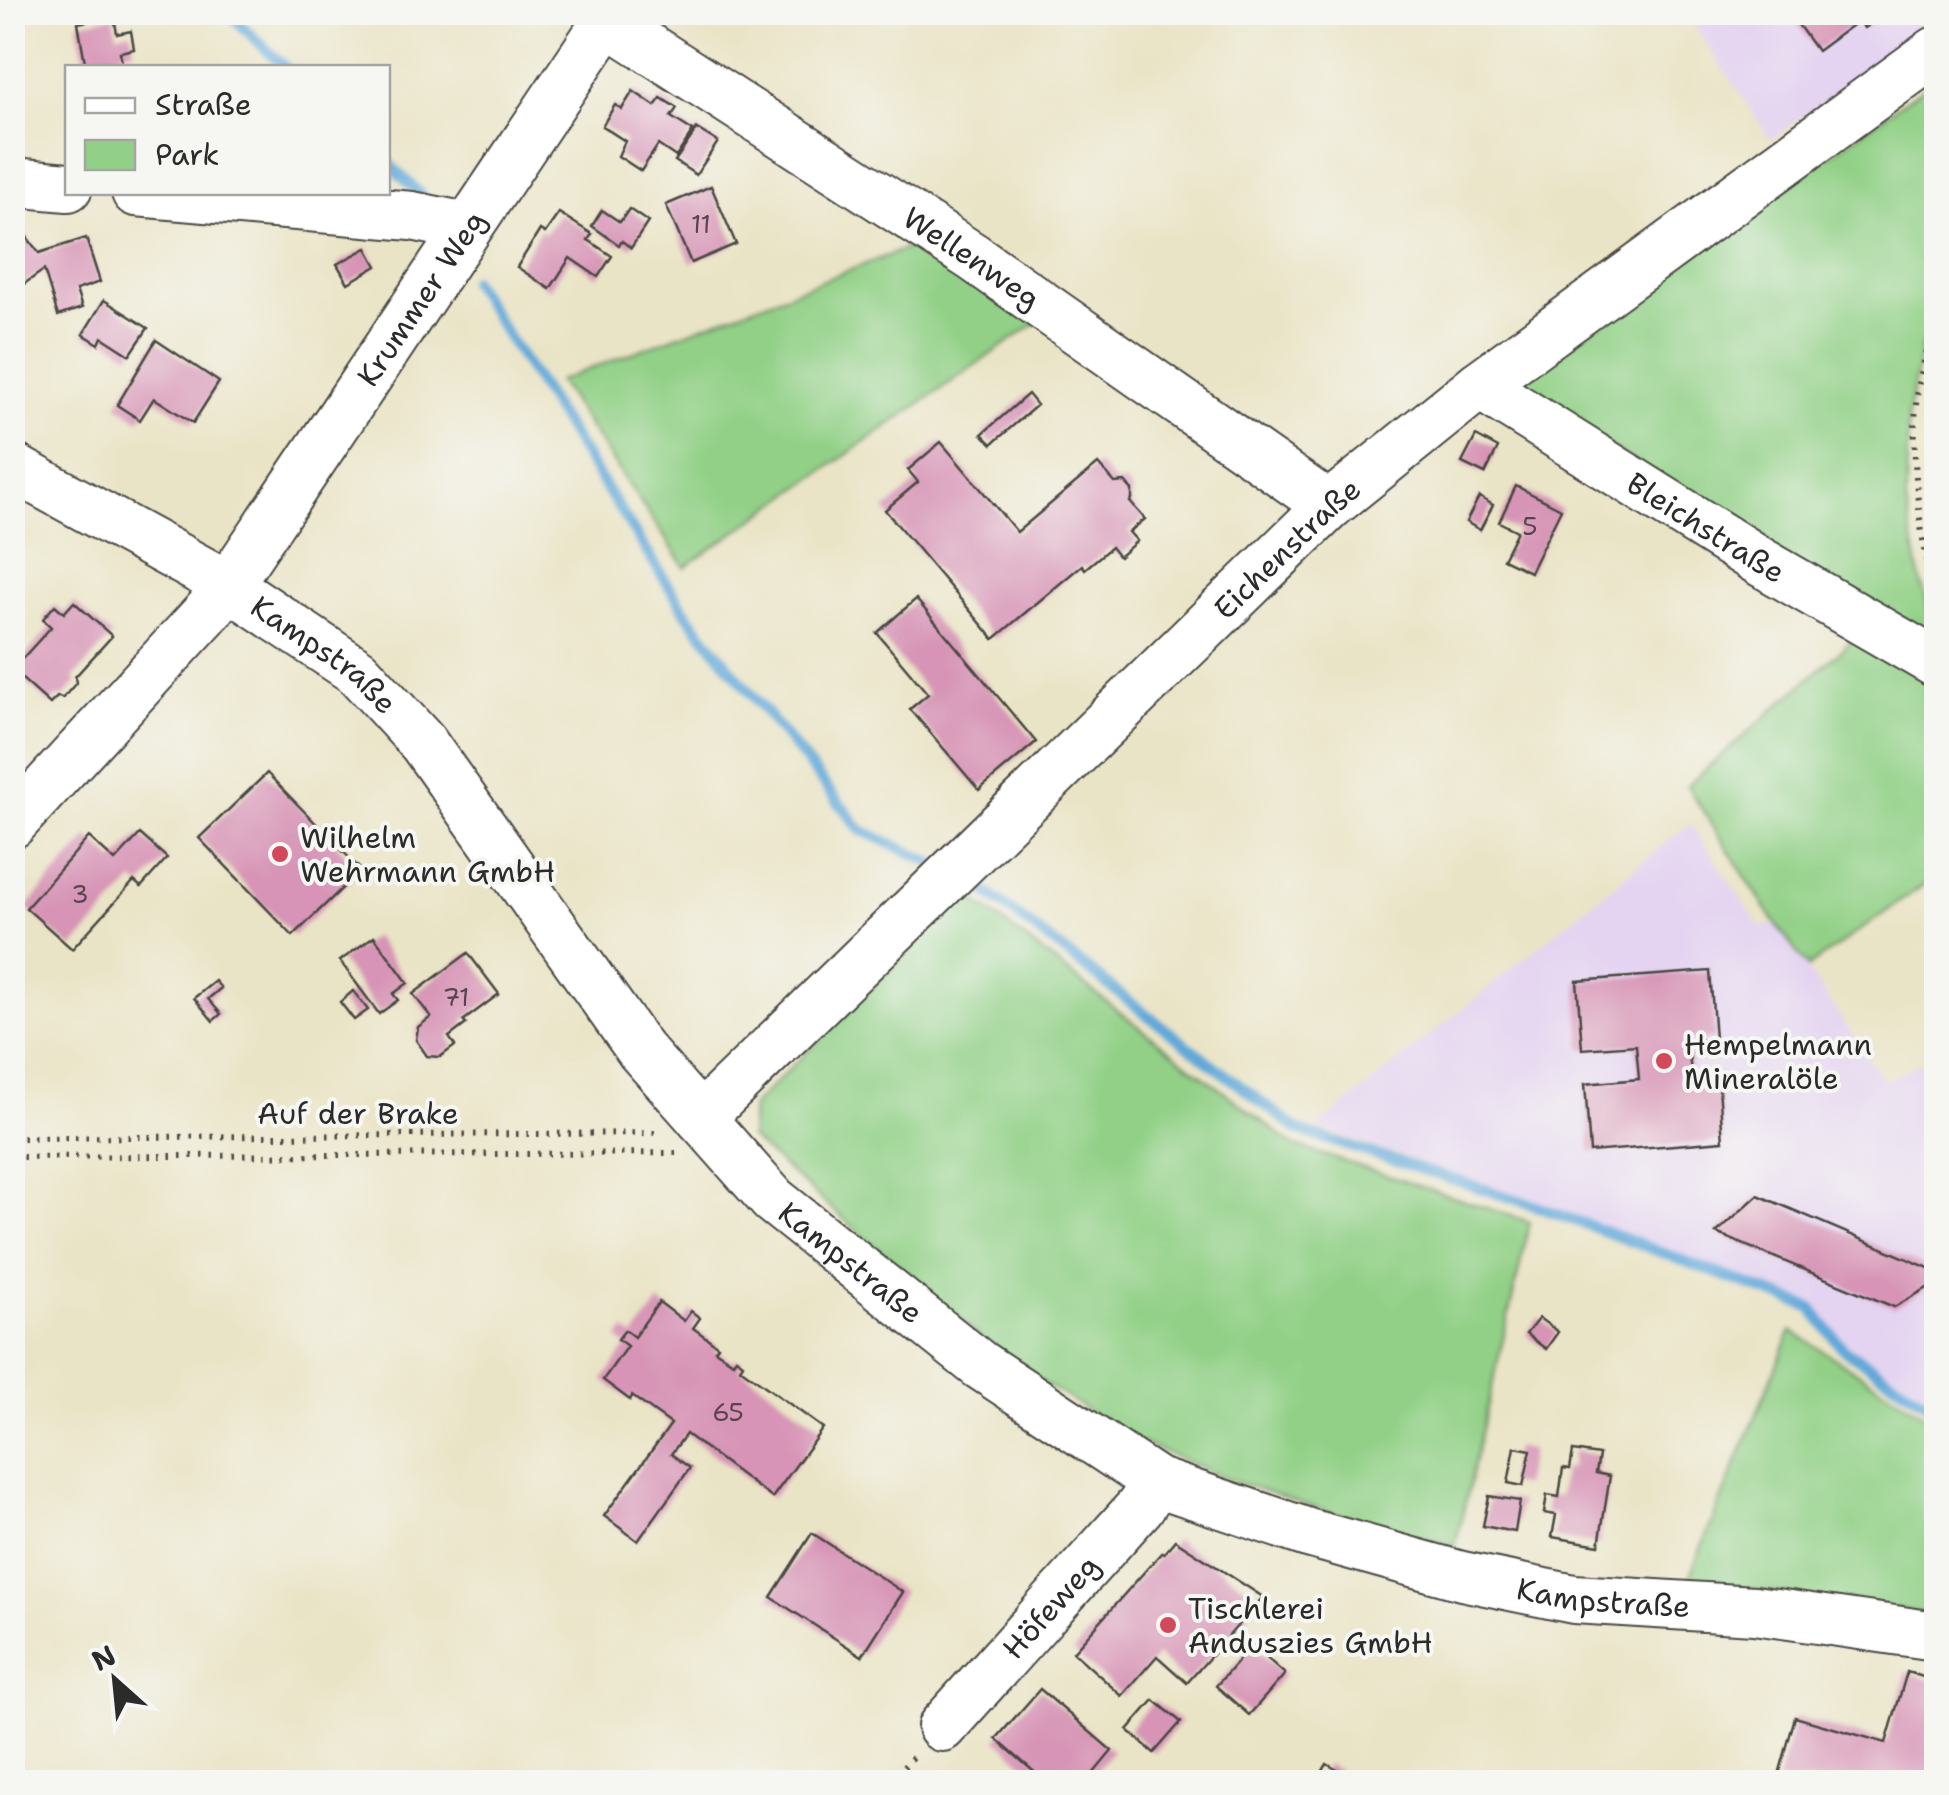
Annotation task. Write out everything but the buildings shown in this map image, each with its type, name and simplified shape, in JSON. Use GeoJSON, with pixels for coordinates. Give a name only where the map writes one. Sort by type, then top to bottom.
{"type":"FeatureCollection","features":[{"type":"Feature","properties":{"kind":"street","name":"Krummer Weg"},"geometry":{"type":"LineString","coordinates":[[12,824],[228,585],[610,17]]}},
{"type":"Feature","properties":{"kind":"street","name":"Wellenweg"},"geometry":{"type":"LineString","coordinates":[[610,17],[973,257],[1329,506]]}},
{"type":"Feature","properties":{"kind":"street","name":"Eichenstraße"},"geometry":{"type":"LineString","coordinates":[[705,1124],[1329,506],[1479,385],[1936,51]]}},
{"type":"Feature","properties":{"kind":"street"},"geometry":{"type":"LineString","coordinates":[[12,182],[65,187]]}},
{"type":"Feature","properties":{"kind":"street"},"geometry":{"type":"LineString","coordinates":[[170,195],[412,216],[467,227]]}},
{"type":"Feature","properties":{"kind":"street","name":"Bleichstraße"},"geometry":{"type":"LineString","coordinates":[[1479,385],[1761,562],[1936,663]]}},
{"type":"Feature","properties":{"kind":"street","name":"Kampstraße"},"geometry":{"type":"LineString","coordinates":[[12,468],[228,585],[358,672],[422,743],[641,1052],[773,1200],[980,1365],[1157,1482],[1308,1533],[1424,1566],[1555,1595],[1754,1610],[1936,1636]]}},
{"type":"Feature","properties":{"kind":"street","name":"Höfeweg"},"geometry":{"type":"LineString","coordinates":[[942,1727],[1140,1507],[1157,1482]]}},
{"type":"Feature","properties":{"kind":"path"},"geometry":{"type":"LineString","coordinates":[[1936,321],[1916,402],[1923,550],[1936,606]]}},
{"type":"Feature","properties":{"kind":"path"},"geometry":{"type":"LineString","coordinates":[[12,1157],[676,1154],[705,1124]]}},
{"type":"Feature","properties":{"kind":"path","name":"Auf der Brake"},"geometry":{"type":"LineString","coordinates":[[12,1138],[676,1133],[705,1124]]}},
{"type":"Feature","properties":{"kind":"shaded area"},"geometry":{"type":"Polygon","coordinates":[[[1936,12],[1936,19],[1771,140],[1686,13],[1936,12]]]}},
{"type":"Feature","properties":{"kind":"shaded area"},"geometry":{"type":"Polygon","coordinates":[[[1690,823],[1760,927],[1776,924],[1884,1081],[1936,1056],[1936,1404],[1848,1348],[1812,1305],[1536,1202],[1317,1128],[1690,823]]]}},
{"type":"Feature","properties":{"kind":"green space"},"geometry":{"type":"Polygon","coordinates":[[[1932,81],[1936,86],[1936,301],[1921,348],[1908,415],[1906,501],[1920,578],[1936,633],[1936,654],[1525,392],[1526,377],[1932,81]]]}},
{"type":"Feature","properties":{"kind":"green space"},"geometry":{"type":"Polygon","coordinates":[[[924,242],[1040,320],[685,567],[558,381],[924,242]]]}},
{"type":"Feature","properties":{"kind":"green space"},"geometry":{"type":"Polygon","coordinates":[[[1862,632],[1936,671],[1936,876],[1808,967],[1687,786],[1862,632]]]}},
{"type":"Feature","properties":{"kind":"green space"},"geometry":{"type":"Polygon","coordinates":[[[966,894],[1293,1145],[1530,1222],[1455,1546],[1230,1480],[1135,1440],[1007,1360],[750,1138],[752,1106],[966,894]]]}},
{"type":"Feature","properties":{"kind":"green space"},"geometry":{"type":"Polygon","coordinates":[[[1791,1331],[1936,1422],[1936,1615],[1688,1580],[1791,1331]]]}},
{"type":"Feature","properties":{"kind":"waterway"},"geometry":{"type":"LineString","coordinates":[[228,12],[283,65]]}},
{"type":"Feature","properties":{"kind":"waterway"},"geometry":{"type":"LineString","coordinates":[[390,165],[420,194]]}},
{"type":"Feature","properties":{"kind":"waterway"},"geometry":{"type":"LineString","coordinates":[[472,281],[689,617],[861,830],[931,862]]}},
{"type":"Feature","properties":{"kind":"waterway"},"geometry":{"type":"LineString","coordinates":[[976,884],[1298,1130],[1533,1205],[1811,1308],[1844,1350],[1936,1408]]}},
{"type":"Feature","properties":{"kind":"place","name":"Wilhelm Wehrmann GmbH"},"geometry":{"type":"Point","coordinates":[280,854]}},
{"type":"Feature","properties":{"kind":"place","name":"Hempelmann Mineralöle"},"geometry":{"type":"Point","coordinates":[1664,1061]}},
{"type":"Feature","properties":{"kind":"place","name":"Tischlerei Anduszies GmbH"},"geometry":{"type":"Point","coordinates":[1168,1625]}}]}
